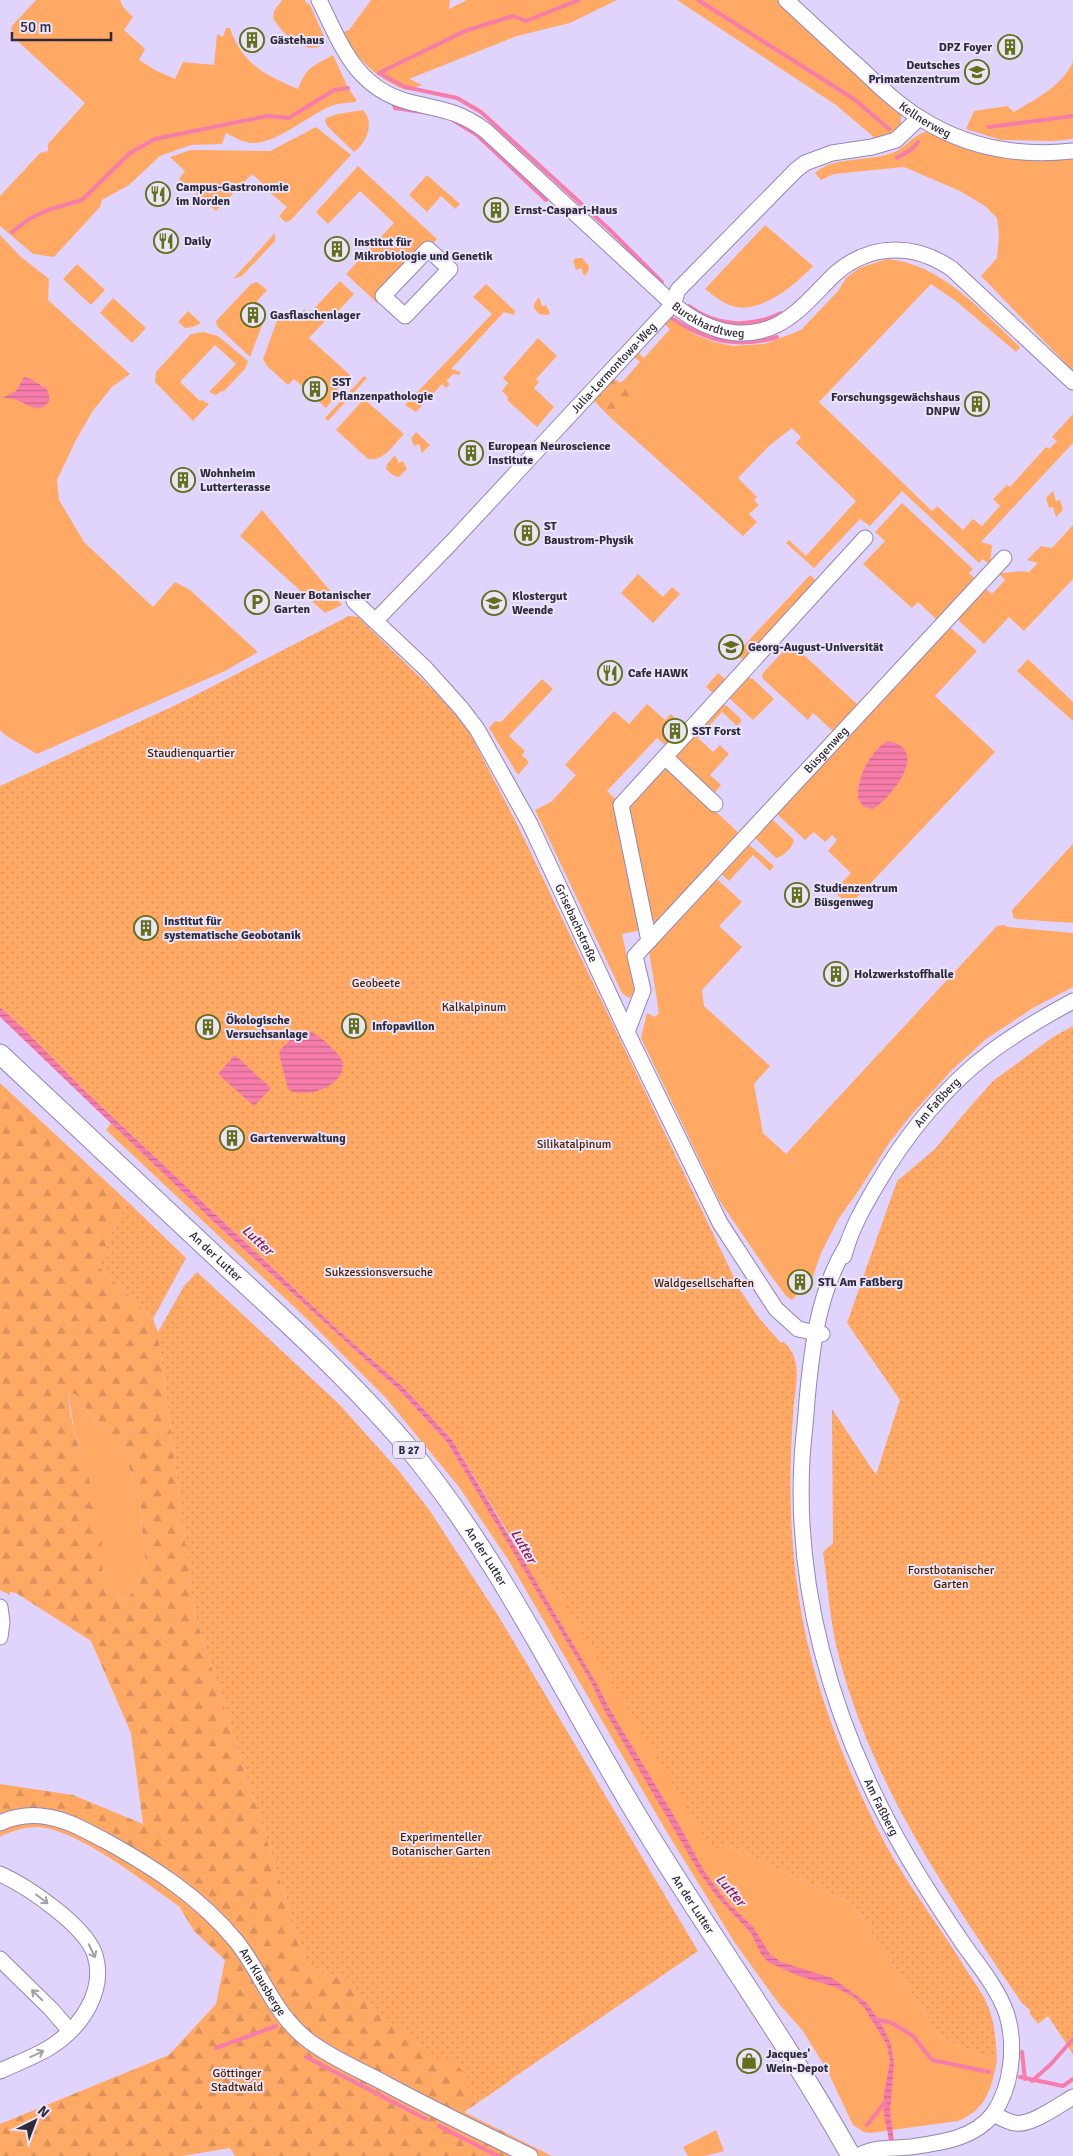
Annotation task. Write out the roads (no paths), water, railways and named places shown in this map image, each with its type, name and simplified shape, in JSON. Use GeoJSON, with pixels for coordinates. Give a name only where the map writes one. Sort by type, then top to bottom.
{"type":"FeatureCollection","features":[{"type":"Feature","properties":{"kind":"main road","name":"An der Lutter"},"geometry":{"type":"LineString","coordinates":[[0,1054],[316,1351],[375,1412],[427,1472],[473,1537],[509,1593],[641,1822],[788,2050],[851,2156]]}},
{"type":"Feature","properties":{"kind":"street","name":"Burckhardtweg"},"geometry":{"type":"LineString","coordinates":[[319,0],[353,67],[372,84],[407,101],[448,110],[469,119],[486,131],[674,304],[695,321],[713,329],[736,333],[756,332],[772,327],[790,317],[836,274],[857,259],[877,251],[902,249],[916,251],[938,260],[959,274],[1073,382]]}},
{"type":"Feature","properties":{"kind":"street","name":"Kellnerweg"},"geometry":{"type":"LineString","coordinates":[[786,0],[892,97],[919,118],[964,140],[992,149],[1020,153],[1073,151]]}},
{"type":"Feature","properties":{"kind":"street","name":"Julia-Lermontowa-Weg"},"geometry":{"type":"LineString","coordinates":[[375,621],[674,304],[678,290],[796,170],[806,163],[832,152],[872,147],[896,140],[919,118]]}},
{"type":"Feature","properties":{"kind":"street"},"geometry":{"type":"LineString","coordinates":[[428,249],[450,269],[405,316],[384,296],[428,249]]}},
{"type":"Feature","properties":{"kind":"street"},"geometry":{"type":"LineString","coordinates":[[649,941],[621,805],[865,538]]}},
{"type":"Feature","properties":{"kind":"street","name":"Büsgenweg"},"geometry":{"type":"LineString","coordinates":[[627,1032],[643,990],[635,956],[1004,558]]}},
{"type":"Feature","properties":{"kind":"street","name":"Grisebachstraße"},"geometry":{"type":"LineString","coordinates":[[354,601],[438,682],[477,729],[530,824],[627,1032],[720,1223],[755,1276],[788,1312],[818,1333]]}},
{"type":"Feature","properties":{"kind":"street"},"geometry":{"type":"LineString","coordinates":[[665,757],[715,804]]}},
{"type":"Feature","properties":{"kind":"street","name":"Am Faßberg"},"geometry":{"type":"LineString","coordinates":[[858,2156],[868,2150],[880,2152],[960,2138],[983,2123],[993,2114],[1004,2094],[1010,2073],[1012,2051],[1006,2014],[994,1988],[923,1882],[891,1828],[849,1736],[822,1654],[809,1587],[803,1528],[802,1461],[809,1385],[818,1333],[847,1245],[871,1195],[886,1170],[925,1116],[991,1052],[1041,1018],[1073,1001]]}},
{"type":"Feature","properties":{"kind":"street"},"geometry":{"type":"LineString","coordinates":[[0,1607],[2,1622],[0,1637]]}},
{"type":"Feature","properties":{"kind":"street","name":"Am Klausberge"},"geometry":{"type":"LineString","coordinates":[[0,1823],[23,1817],[50,1817],[82,1828],[130,1854],[179,1886],[222,1925],[247,1956],[287,2021],[308,2041],[344,2062],[461,2123],[530,2156]]}},
{"type":"Feature","properties":{"kind":"street"},"geometry":{"type":"LineString","coordinates":[[0,1874],[38,1896],[63,1916],[91,1946],[98,1970],[98,1984],[93,1999],[83,2016],[70,2031],[52,2046],[0,2071]]}},
{"type":"Feature","properties":{"kind":"street"},"geometry":{"type":"LineString","coordinates":[[0,1959],[52,2010],[70,2031]]}},
{"type":"Feature","properties":{"kind":"street"},"geometry":{"type":"LineString","coordinates":[[993,2114],[1014,2123],[1022,2123],[1073,2097]]}},
{"type":"Feature","properties":{"kind":"waterway"},"geometry":{"type":"LineString","coordinates":[[379,73],[465,31],[513,16],[526,21],[579,0]]}},
{"type":"Feature","properties":{"kind":"waterway"},"geometry":{"type":"LineString","coordinates":[[698,0],[854,99],[889,129]]}},
{"type":"Feature","properties":{"kind":"waterway"},"geometry":{"type":"LineString","coordinates":[[379,73],[405,87],[457,98],[481,112],[610,230],[662,282]]}},
{"type":"Feature","properties":{"kind":"waterway"},"geometry":{"type":"LineString","coordinates":[[12,232],[29,219],[48,210],[82,200],[130,153],[155,139],[267,116],[289,118],[334,90],[348,88]]}},
{"type":"Feature","properties":{"kind":"waterway"},"geometry":{"type":"LineString","coordinates":[[394,105],[395,108],[422,112]]}},
{"type":"Feature","properties":{"kind":"waterway"},"geometry":{"type":"LineString","coordinates":[[989,127],[1073,116]]}},
{"type":"Feature","properties":{"kind":"waterway"},"geometry":{"type":"LineString","coordinates":[[453,120],[477,135],[546,200]]}},
{"type":"Feature","properties":{"kind":"waterway"},"geometry":{"type":"LineString","coordinates":[[897,158],[912,149],[918,142]]}},
{"type":"Feature","properties":{"kind":"waterway"},"geometry":{"type":"LineString","coordinates":[[689,306],[711,318],[734,323],[758,321],[781,313]]}},
{"type":"Feature","properties":{"kind":"waterway"},"geometry":{"type":"LineString","coordinates":[[673,319],[698,333],[723,341],[749,342],[777,337]]}},
{"type":"Feature","properties":{"kind":"waterway"},"geometry":{"type":"LineString","coordinates":[[875,2019],[892,2023],[913,2036],[932,2060],[989,2072]]}},
{"type":"Feature","properties":{"kind":"waterway"},"geometry":{"type":"LineString","coordinates":[[216,2048],[276,2026]]}},
{"type":"Feature","properties":{"kind":"waterway"},"geometry":{"type":"LineString","coordinates":[[1032,2081],[1051,2064],[1073,2039]]}},
{"type":"Feature","properties":{"kind":"waterway"},"geometry":{"type":"LineString","coordinates":[[1022,2052],[1025,2079]]}},
{"type":"Feature","properties":{"kind":"waterway"},"geometry":{"type":"LineString","coordinates":[[306,2057],[426,2119]]}},
{"type":"Feature","properties":{"kind":"waterway"},"geometry":{"type":"LineString","coordinates":[[1020,2077],[1063,2086],[1073,2079]]}},
{"type":"Feature","properties":{"kind":"waterway"},"geometry":{"type":"LineString","coordinates":[[867,2125],[886,2101]]}},
{"type":"Feature","properties":{"kind":"waterway"},"geometry":{"type":"LineString","coordinates":[[439,2126],[498,2156]]}},
{"type":"Feature","properties":{"kind":"place","name":"Gästehaus"},"geometry":{"type":"Point","coordinates":[252,40]}},
{"type":"Feature","properties":{"kind":"place","name":"DPZ Foyer"},"geometry":{"type":"Point","coordinates":[1010,47]}},
{"type":"Feature","properties":{"kind":"place","name":"Deutsches Primatenzentrum"},"geometry":{"type":"Point","coordinates":[977,72]}},
{"type":"Feature","properties":{"kind":"place","name":"Campus-Gastronomie im Norden"},"geometry":{"type":"Point","coordinates":[158,194]}},
{"type":"Feature","properties":{"kind":"place","name":"Ernst-Caspari-Haus"},"geometry":{"type":"Point","coordinates":[496,210]}},
{"type":"Feature","properties":{"kind":"place","name":"Daily"},"geometry":{"type":"Point","coordinates":[166,241]}},
{"type":"Feature","properties":{"kind":"place","name":"Institut für Mikrobiologie und Genetik"},"geometry":{"type":"Point","coordinates":[337,249]}},
{"type":"Feature","properties":{"kind":"place","name":"Gasflaschenlager"},"geometry":{"type":"Point","coordinates":[253,315]}},
{"type":"Feature","properties":{"kind":"place","name":"SST Pflanzenpathologie"},"geometry":{"type":"Point","coordinates":[315,389]}},
{"type":"Feature","properties":{"kind":"place","name":"Forschungsgewächshaus DNPW"},"geometry":{"type":"Point","coordinates":[977,404]}},
{"type":"Feature","properties":{"kind":"place","name":"European Neuroscience Institute"},"geometry":{"type":"Point","coordinates":[471,453]}},
{"type":"Feature","properties":{"kind":"place","name":"Wohnheim Lutterterasse"},"geometry":{"type":"Point","coordinates":[183,480]}},
{"type":"Feature","properties":{"kind":"place","name":"ST Baustrom-Physik"},"geometry":{"type":"Point","coordinates":[527,533]}},
{"type":"Feature","properties":{"kind":"place","name":"Neuer Botanischer Garten"},"geometry":{"type":"Point","coordinates":[257,602]}},
{"type":"Feature","properties":{"kind":"place","name":"Klostergut Weende"},"geometry":{"type":"Point","coordinates":[494,603]}},
{"type":"Feature","properties":{"kind":"place","name":"Georg-August-Universität"},"geometry":{"type":"Point","coordinates":[731,647]}},
{"type":"Feature","properties":{"kind":"place","name":"Cafe HAWK"},"geometry":{"type":"Point","coordinates":[610,673]}},
{"type":"Feature","properties":{"kind":"place","name":"SST Forst"},"geometry":{"type":"Point","coordinates":[675,731]}},
{"type":"Feature","properties":{"kind":"place","name":"Studienzentrum Büsgenweg"},"geometry":{"type":"Point","coordinates":[797,895]}},
{"type":"Feature","properties":{"kind":"place","name":"Institut für systematische Geobotanik"},"geometry":{"type":"Point","coordinates":[146,928]}},
{"type":"Feature","properties":{"kind":"place","name":"Holzwerkstoffhalle"},"geometry":{"type":"Point","coordinates":[836,974]}},
{"type":"Feature","properties":{"kind":"place","name":"Infopavillon"},"geometry":{"type":"Point","coordinates":[354,1026]}},
{"type":"Feature","properties":{"kind":"place","name":"Ökologische Versuchsanlage"},"geometry":{"type":"Point","coordinates":[208,1027]}},
{"type":"Feature","properties":{"kind":"place","name":"Gartenverwaltung"},"geometry":{"type":"Point","coordinates":[232,1138]}},
{"type":"Feature","properties":{"kind":"place","name":"STL Am Faßberg"},"geometry":{"type":"Point","coordinates":[800,1282]}},
{"type":"Feature","properties":{"kind":"place","name":"Jacques' Wein-Depot"},"geometry":{"type":"Point","coordinates":[749,2061]}},
{"type":"Feature","properties":{"kind":"park label","name":"Staudienquartier"},"geometry":{"type":"Point","coordinates":[191,753]}},
{"type":"Feature","properties":{"kind":"park label","name":"Geobeete"},"geometry":{"type":"Point","coordinates":[376,983]}},
{"type":"Feature","properties":{"kind":"park label","name":"Kalkalpinum"},"geometry":{"type":"Point","coordinates":[474,1007]}},
{"type":"Feature","properties":{"kind":"park label","name":"Silikatalpinum"},"geometry":{"type":"Point","coordinates":[574,1144]}},
{"type":"Feature","properties":{"kind":"park label","name":"Sukzessionsversuche"},"geometry":{"type":"Point","coordinates":[379,1272]}},
{"type":"Feature","properties":{"kind":"park label","name":"Waldgesellschaften"},"geometry":{"type":"Point","coordinates":[704,1283]}},
{"type":"Feature","properties":{"kind":"park label","name":"Forstbotanischer Garten"},"geometry":{"type":"Point","coordinates":[951,1577]}},
{"type":"Feature","properties":{"kind":"park label","name":"Experimenteller Botanischer Garten"},"geometry":{"type":"Point","coordinates":[441,1844]}},
{"type":"Feature","properties":{"kind":"park label","name":"Göttinger Stadtwald"},"geometry":{"type":"Point","coordinates":[237,2080]}},
{"type":"Feature","properties":{"kind":"water label","name":"Lutter"},"geometry":{"type":"Point","coordinates":[258,1240]}},
{"type":"Feature","properties":{"kind":"water label","name":"Lutter"},"geometry":{"type":"Point","coordinates":[524,1546]}},
{"type":"Feature","properties":{"kind":"water label","name":"Lutter"},"geometry":{"type":"Point","coordinates":[731,1890]}}]}
